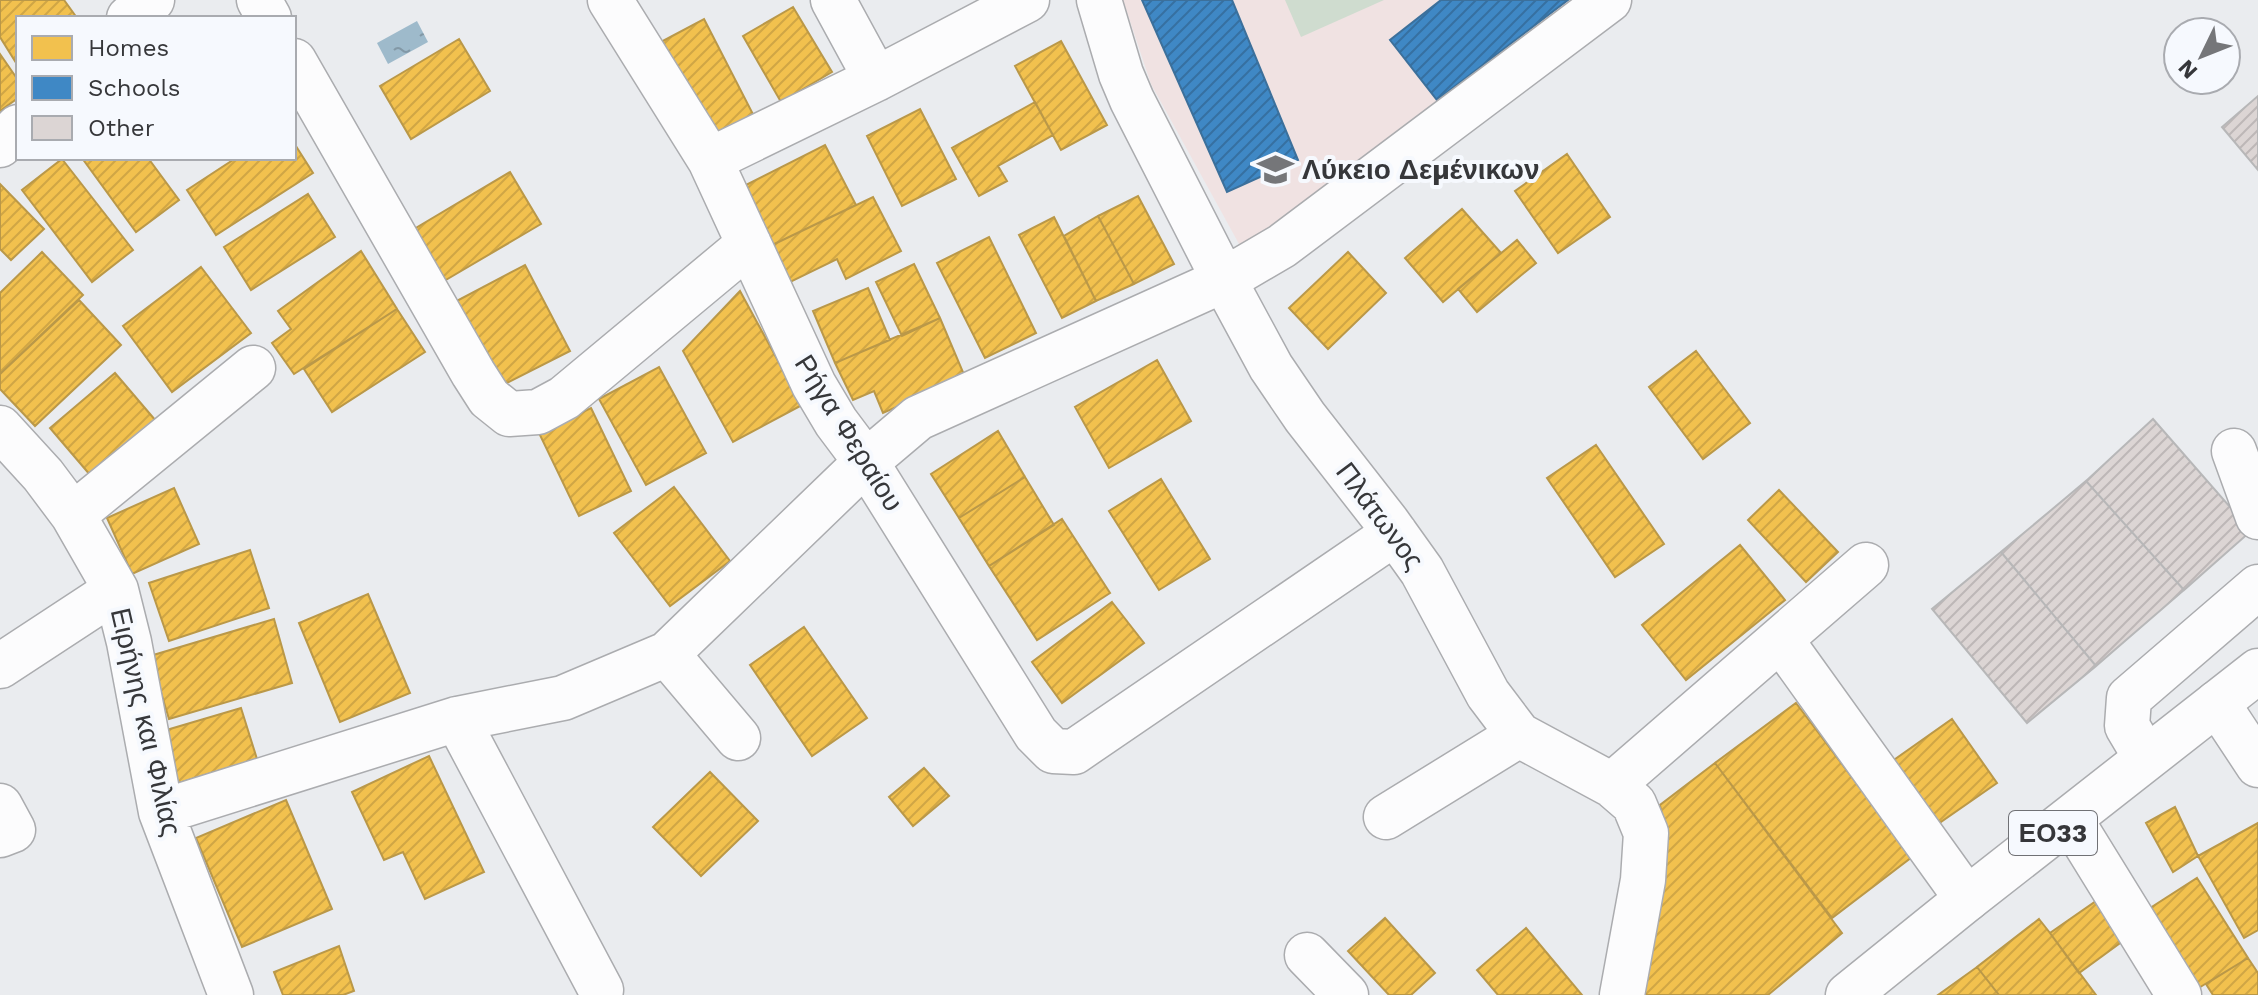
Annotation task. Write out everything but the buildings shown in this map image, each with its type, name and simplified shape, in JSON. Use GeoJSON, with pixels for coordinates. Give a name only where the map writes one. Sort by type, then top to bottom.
{"type":"FeatureCollection","features":[{"type":"Feature","properties":{"kind":"street"},"geometry":{"type":"LineString","coordinates":[[110,0],[124,16]]}},
{"type":"Feature","properties":{"kind":"street"},"geometry":{"type":"LineString","coordinates":[[129,16],[152,0]]}},
{"type":"Feature","properties":{"kind":"street","name":"Ρήγα Φεραίου"},"geometry":{"type":"LineString","coordinates":[[610,0],[710,160],[814,385],[836,422],[866,462],[1036,734],[1053,751],[1074,752],[1395,533]]}},
{"type":"Feature","properties":{"kind":"street"},"geometry":{"type":"LineString","coordinates":[[833,0],[876,79]]}},
{"type":"Feature","properties":{"kind":"street"},"geometry":{"type":"LineString","coordinates":[[710,160],[876,79],[1027,0]]}},
{"type":"Feature","properties":{"kind":"street","name":"Πλάτωνος"},"geometry":{"type":"LineString","coordinates":[[1099,0],[1132,100],[1271,367],[1305,417],[1422,571],[1488,694],[1519,735],[1612,785],[1634,804],[1646,833],[1643,880],[1622,995]]}},
{"type":"Feature","properties":{"kind":"street"},"geometry":{"type":"LineString","coordinates":[[161,812],[457,719],[563,698],[667,654],[866,462],[918,418],[1224,280],[1282,246],[1609,0]]}},
{"type":"Feature","properties":{"kind":"street"},"geometry":{"type":"LineString","coordinates":[[296,64],[473,373],[489,398],[509,414],[538,412],[564,398],[749,244]]}},
{"type":"Feature","properties":{"kind":"street"},"geometry":{"type":"LineString","coordinates":[[0,145],[16,129]]}},
{"type":"Feature","properties":{"kind":"street"},"geometry":{"type":"LineString","coordinates":[[73,515],[253,368]]}},
{"type":"Feature","properties":{"kind":"street","name":"Ειρήνης και Φιλίας"},"geometry":{"type":"LineString","coordinates":[[0,428],[43,475],[73,515],[116,590],[129,642],[161,812],[231,995]]}},
{"type":"Feature","properties":{"kind":"street"},"geometry":{"type":"LineString","coordinates":[[2234,451],[2258,517]]}},
{"type":"Feature","properties":{"kind":"street"},"geometry":{"type":"LineString","coordinates":[[1612,785],[1866,565]]}},
{"type":"Feature","properties":{"kind":"street"},"geometry":{"type":"LineString","coordinates":[[0,666],[116,590]]}},
{"type":"Feature","properties":{"kind":"street"},"geometry":{"type":"LineString","coordinates":[[2146,758],[2127,726],[2129,698],[2251,607]]}},
{"type":"Feature","properties":{"kind":"street"},"geometry":{"type":"LineString","coordinates":[[1781,640],[1967,899]]}},
{"type":"Feature","properties":{"kind":"street"},"geometry":{"type":"LineString","coordinates":[[667,654],[738,738]]}},
{"type":"Feature","properties":{"kind":"street","name":"ΕΟ33"},"geometry":{"type":"LineString","coordinates":[[1848,995],[2258,671]]}},
{"type":"Feature","properties":{"kind":"street"},"geometry":{"type":"LineString","coordinates":[[2217,703],[2258,765]]}},
{"type":"Feature","properties":{"kind":"street"},"geometry":{"type":"LineString","coordinates":[[457,719],[601,990]]}},
{"type":"Feature","properties":{"kind":"street"},"geometry":{"type":"LineString","coordinates":[[1386,817],[1519,735]]}},
{"type":"Feature","properties":{"kind":"street"},"geometry":{"type":"LineString","coordinates":[[0,806],[13,830],[0,835]]}},
{"type":"Feature","properties":{"kind":"street"},"geometry":{"type":"LineString","coordinates":[[2071,820],[2179,995]]}},
{"type":"Feature","properties":{"kind":"street"},"geometry":{"type":"LineString","coordinates":[[1307,955],[1346,995]]}},
{"type":"Feature","properties":{"kind":"shaded area","name":"Λύκειο Δεμένικων"},"geometry":{"type":"Polygon","coordinates":[[[1123,0],[1574,0],[1244,253],[1151,84],[1123,0]]]}},
{"type":"Feature","properties":{"kind":"green space"},"geometry":{"type":"Polygon","coordinates":[[[1285,0],[1384,0],[1301,37],[1285,0]]]}},
{"type":"Feature","properties":{"kind":"water"},"geometry":{"type":"Polygon","coordinates":[[[417,21],[428,42],[388,64],[377,43],[417,21]]]}},
{"type":"Feature","properties":{"kind":"place","name":"Λύκειο Δεμένικων"},"geometry":{"type":"Point","coordinates":[1276,169]}}]}
